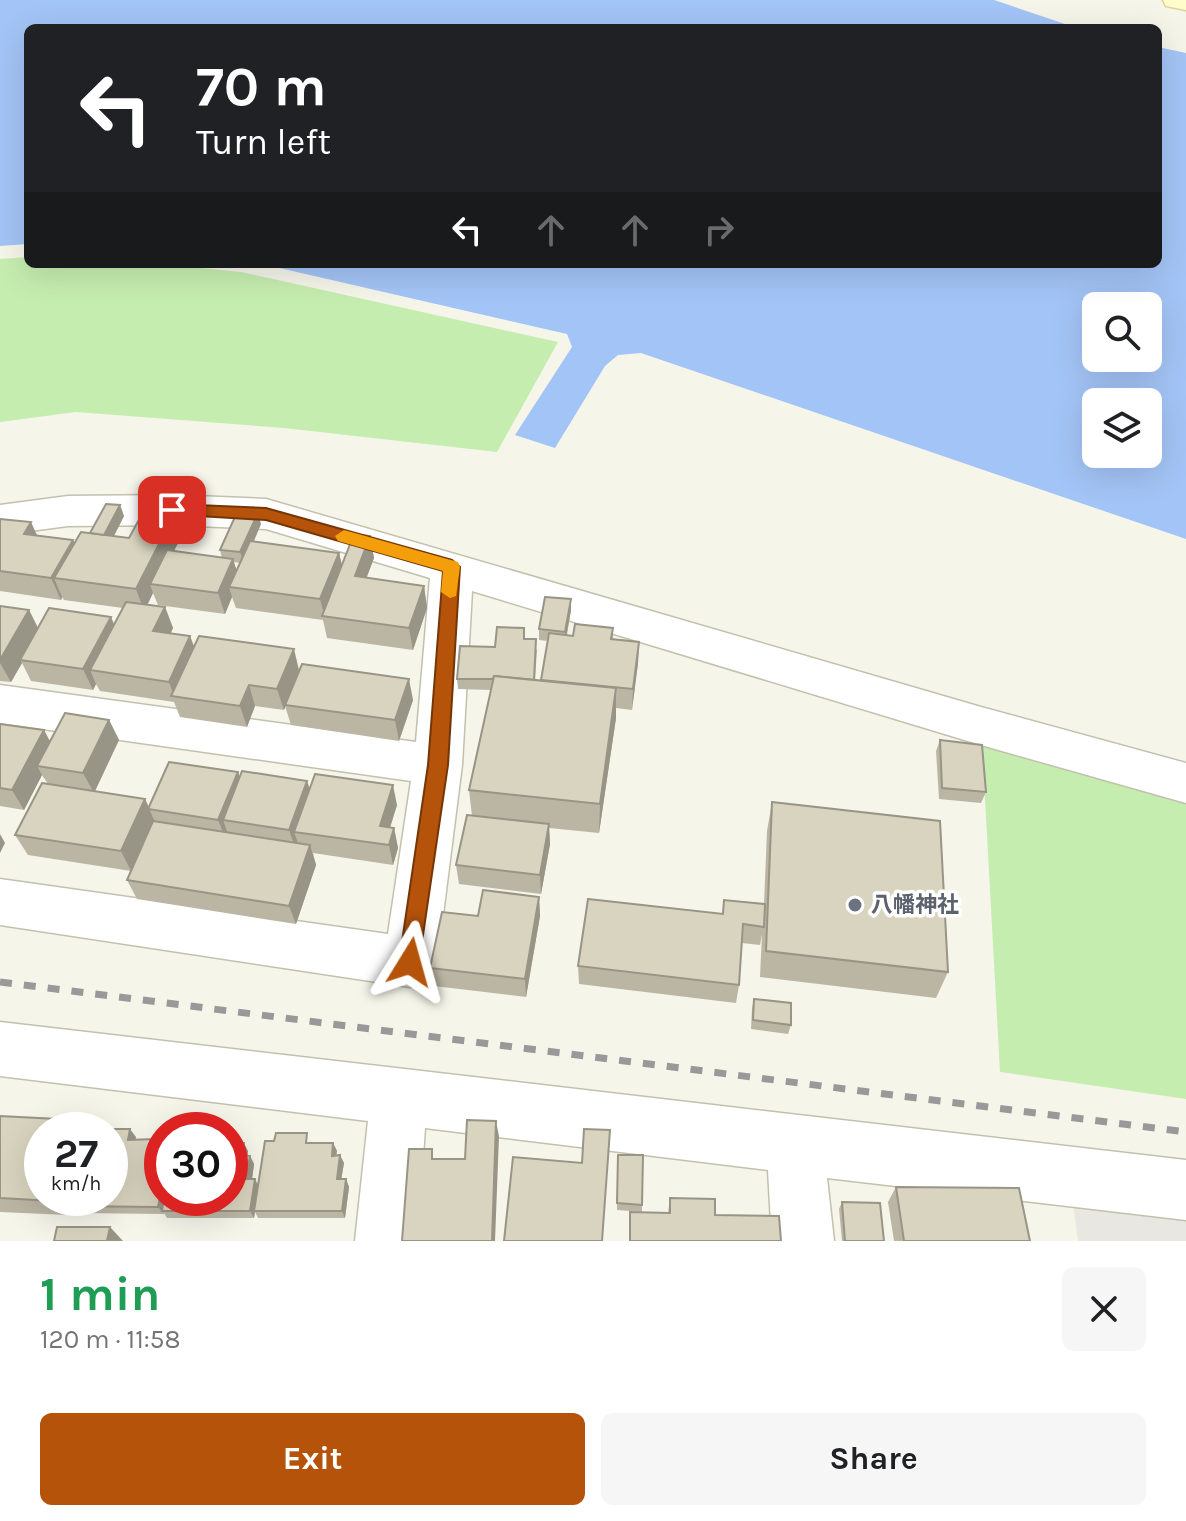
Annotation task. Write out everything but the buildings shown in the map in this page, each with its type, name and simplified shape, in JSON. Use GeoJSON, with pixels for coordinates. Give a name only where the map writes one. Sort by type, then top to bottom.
{"type":"FeatureCollection","features":[{"type":"Feature","properties":{"kind":"main road"},"geometry":{"type":"LineString","coordinates":[[1176,0],[1186,2]]}},
{"type":"Feature","properties":{"kind":"street"},"geometry":{"type":"LineString","coordinates":[[0,520],[68,511],[172,510],[266,514],[968,722],[1186,783]]}},
{"type":"Feature","properties":{"kind":"street"},"geometry":{"type":"LineString","coordinates":[[0,902],[410,962],[438,765],[452,567]]}},
{"type":"Feature","properties":{"kind":"street"},"geometry":{"type":"LineString","coordinates":[[0,704],[438,765]]}},
{"type":"Feature","properties":{"kind":"street"},"geometry":{"type":"LineString","coordinates":[[0,1049],[399,1095],[795,1146],[1186,1190]]}},
{"type":"Feature","properties":{"kind":"street"},"geometry":{"type":"LineString","coordinates":[[386,1241],[399,1095]]}},
{"type":"Feature","properties":{"kind":"street"},"geometry":{"type":"LineString","coordinates":[[795,1146],[803,1241]]}},
{"type":"Feature","properties":{"kind":"green space"},"geometry":{"type":"Polygon","coordinates":[[[24,257],[24,268],[201,268],[241,272],[558,342],[497,452],[284,428],[76,412],[0,422],[0,259],[24,257]]]}},
{"type":"Feature","properties":{"kind":"green space"},"geometry":{"type":"Polygon","coordinates":[[[981,726],[1186,790],[1186,1099],[1000,1072],[981,726]]]}},
{"type":"Feature","properties":{"kind":"shaded area"},"geometry":{"type":"Polygon","coordinates":[[[1073,1203],[1178,1212],[1186,1220],[1186,1241],[1078,1241],[1073,1203]]]}},
{"type":"Feature","properties":{"kind":"water"},"geometry":{"type":"Polygon","coordinates":[[[0,0],[994,0],[1065,24],[24,24],[24,244],[0,246],[0,0]]]}},
{"type":"Feature","properties":{"kind":"water"},"geometry":{"type":"Polygon","coordinates":[[[1162,48],[1186,53],[1186,539],[641,353],[618,355],[605,366],[555,448],[515,435],[572,347],[567,334],[279,268],[1162,268],[1162,48]]]}},
{"type":"Feature","properties":{"kind":"railway"},"geometry":{"type":"LineString","coordinates":[[0,982],[1186,1132]]}},
{"type":"Feature","properties":{"kind":"slow traffic"},"geometry":{"type":"LineString","coordinates":[[344,536],[452,567],[450,592]]}},
{"type":"Feature","properties":{"kind":"place","name":"八幡神社"},"geometry":{"type":"Point","coordinates":[855,905]}},
{"type":"Feature","properties":{"kind":"route"},"geometry":{"type":"LineString","coordinates":[[172,510],[266,514],[452,567],[438,765],[410,962]]}}]}
